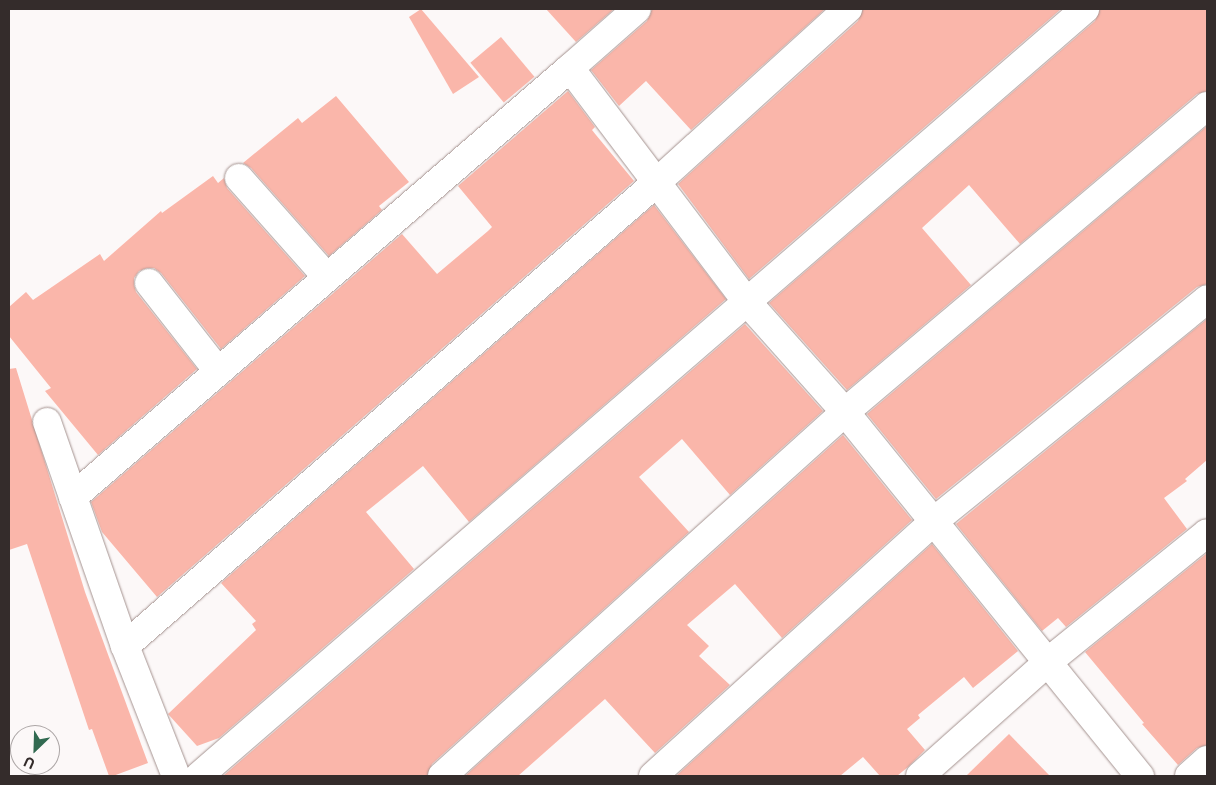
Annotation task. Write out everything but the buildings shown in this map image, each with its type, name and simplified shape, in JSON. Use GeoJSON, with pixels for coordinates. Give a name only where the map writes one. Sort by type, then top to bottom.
{"type":"FeatureCollection","features":[{"type":"Feature","properties":{"kind":"street"},"geometry":{"type":"LineString","coordinates":[[72,497],[637,9]]}},
{"type":"Feature","properties":{"kind":"street"},"geometry":{"type":"LineString","coordinates":[[124,646],[657,182],[848,9]]}},
{"type":"Feature","properties":{"kind":"street"},"geometry":{"type":"LineString","coordinates":[[199,776],[748,303],[1085,9]]}},
{"type":"Feature","properties":{"kind":"street"},"geometry":{"type":"LineString","coordinates":[[570,68],[748,303],[845,412],[933,522],[1049,661],[1140,776]]}},
{"type":"Feature","properties":{"kind":"street"},"geometry":{"type":"LineString","coordinates":[[442,776],[845,412],[1207,106]]}},
{"type":"Feature","properties":{"kind":"street"},"geometry":{"type":"LineString","coordinates":[[239,178],[327,277]]}},
{"type":"Feature","properties":{"kind":"street"},"geometry":{"type":"LineString","coordinates":[[150,283],[218,371]]}},
{"type":"Feature","properties":{"kind":"street"},"geometry":{"type":"LineString","coordinates":[[652,776],[933,522],[1207,299]]}},
{"type":"Feature","properties":{"kind":"street"},"geometry":{"type":"LineString","coordinates":[[47,422],[124,646],[176,776]]}},
{"type":"Feature","properties":{"kind":"street"},"geometry":{"type":"LineString","coordinates":[[920,776],[1049,661],[1207,533]]}},
{"type":"Feature","properties":{"kind":"street"},"geometry":{"type":"LineString","coordinates":[[1189,776],[1207,760]]}}]}
